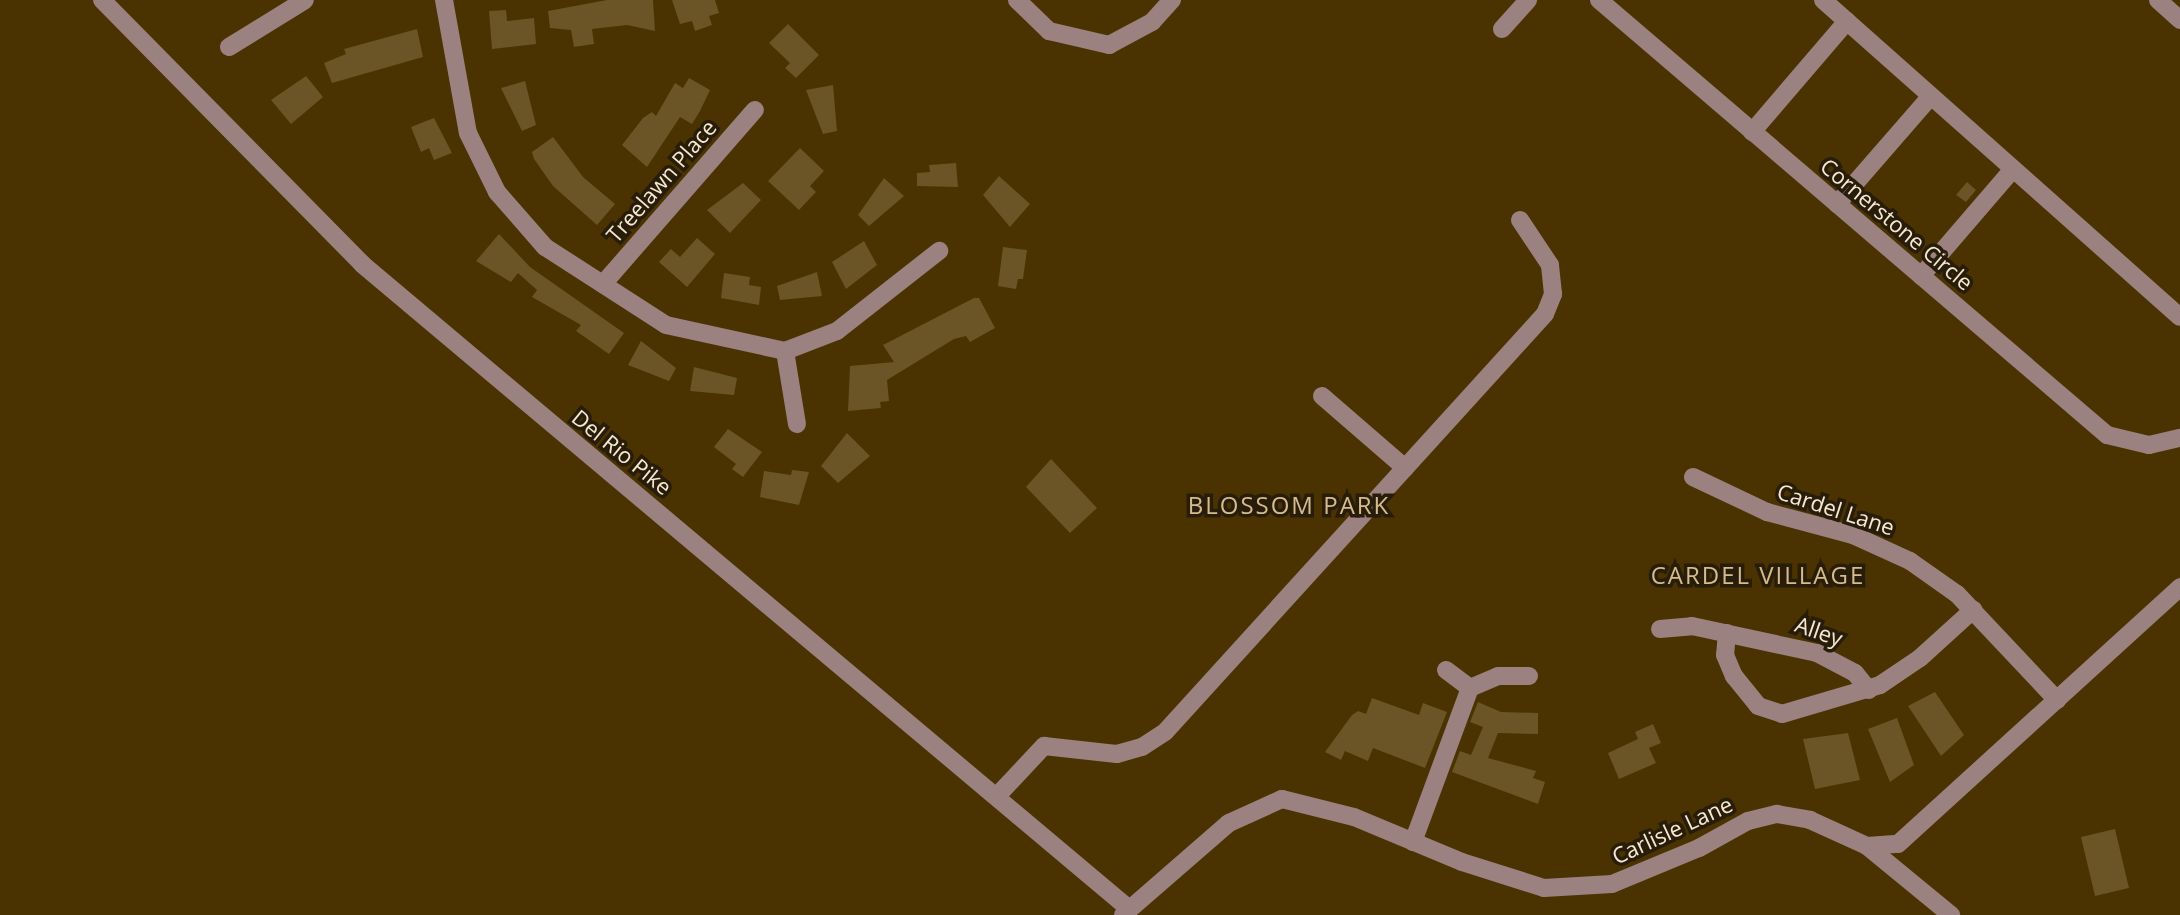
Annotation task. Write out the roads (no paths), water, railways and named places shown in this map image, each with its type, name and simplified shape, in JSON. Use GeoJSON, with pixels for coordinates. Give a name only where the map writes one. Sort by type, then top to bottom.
{"type":"FeatureCollection","features":[{"type":"Feature","properties":{"kind":"street","name":"Del Rio Pike"},"geometry":{"type":"LineString","coordinates":[[102,0],[362,264],[997,796],[1126,912]]}},
{"type":"Feature","properties":{"kind":"street"},"geometry":{"type":"LineString","coordinates":[[229,47],[305,0]]}},
{"type":"Feature","properties":{"kind":"street"},"geometry":{"type":"LineString","coordinates":[[444,0],[468,133],[497,192],[545,247],[666,325],[785,351],[837,331],[939,251]]}},
{"type":"Feature","properties":{"kind":"street"},"geometry":{"type":"LineString","coordinates":[[1017,0],[1049,31],[1109,45],[1152,22],[1172,0]]}},
{"type":"Feature","properties":{"kind":"street"},"geometry":{"type":"LineString","coordinates":[[1502,29],[1528,0]]}},
{"type":"Feature","properties":{"kind":"street","name":"Cornerstone Circle"},"geometry":{"type":"LineString","coordinates":[[1599,0],[2107,435],[2149,445],[2180,438]]}},
{"type":"Feature","properties":{"kind":"street"},"geometry":{"type":"LineString","coordinates":[[1823,0],[2180,317]]}},
{"type":"Feature","properties":{"kind":"street"},"geometry":{"type":"LineString","coordinates":[[2158,0],[2180,20]]}},
{"type":"Feature","properties":{"kind":"street"},"geometry":{"type":"LineString","coordinates":[[1752,132],[1847,21]]}},
{"type":"Feature","properties":{"kind":"street"},"geometry":{"type":"LineString","coordinates":[[1837,204],[1931,96]]}},
{"type":"Feature","properties":{"kind":"street","name":"Treelawn Place"},"geometry":{"type":"LineString","coordinates":[[603,284],[755,110]]}},
{"type":"Feature","properties":{"kind":"street"},"geometry":{"type":"LineString","coordinates":[[1921,276],[2013,169]]}},
{"type":"Feature","properties":{"kind":"street"},"geometry":{"type":"LineString","coordinates":[[997,796],[1044,746],[1117,754],[1142,747],[1165,732],[1545,314],[1553,294],[1550,265],[1520,220]]}},
{"type":"Feature","properties":{"kind":"street"},"geometry":{"type":"LineString","coordinates":[[785,351],[797,424]]}},
{"type":"Feature","properties":{"kind":"street"},"geometry":{"type":"LineString","coordinates":[[1322,396],[1405,468]]}},
{"type":"Feature","properties":{"kind":"street","name":"Cardel Lane"},"geometry":{"type":"LineString","coordinates":[[1693,477],[1767,512],[1877,544],[1939,579],[1973,610],[2057,700]]}},
{"type":"Feature","properties":{"kind":"street"},"geometry":{"type":"LineString","coordinates":[[1867,846],[1898,844],[2180,587]]}},
{"type":"Feature","properties":{"kind":"street"},"geometry":{"type":"LineString","coordinates":[[1727,633],[1728,665],[1751,700],[1765,710],[1782,714],[1869,690],[1900,674],[1973,610]]}},
{"type":"Feature","properties":{"kind":"street","name":"Alley"},"geometry":{"type":"LineString","coordinates":[[1660,629],[1692,626],[1817,653],[1855,673],[1869,690]]}},
{"type":"Feature","properties":{"kind":"street"},"geometry":{"type":"LineString","coordinates":[[1446,670],[1470,688]]}},
{"type":"Feature","properties":{"kind":"street"},"geometry":{"type":"LineString","coordinates":[[1413,842],[1470,688],[1498,676],[1529,676]]}},
{"type":"Feature","properties":{"kind":"street","name":"Carlisle Lane"},"geometry":{"type":"LineString","coordinates":[[1126,912],[1229,823],[1282,799],[1354,817],[1413,842],[1544,888],[1612,884],[1699,848],[1748,821],[1777,814],[1810,820],[1867,846],[1951,915]]}},
{"type":"Feature","properties":{"kind":"district","name":"BLOSSOM PARK"},"geometry":{"type":"Point","coordinates":[1289,505]}},
{"type":"Feature","properties":{"kind":"district","name":"CARDEL VILLAGE"},"geometry":{"type":"Point","coordinates":[1758,575]}}]}
